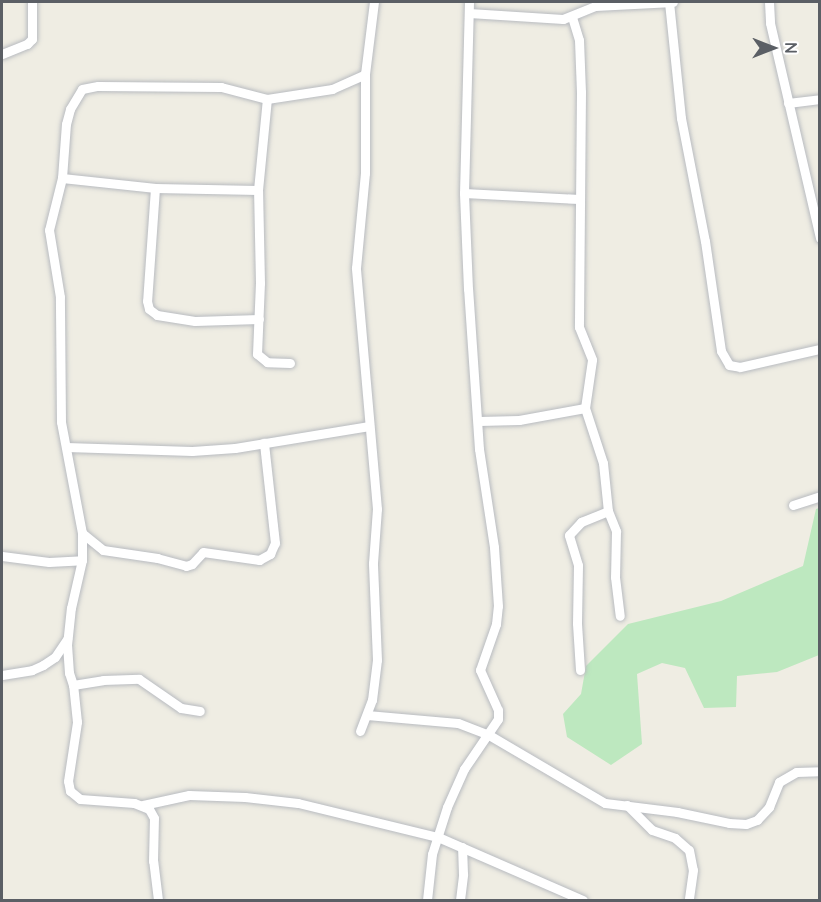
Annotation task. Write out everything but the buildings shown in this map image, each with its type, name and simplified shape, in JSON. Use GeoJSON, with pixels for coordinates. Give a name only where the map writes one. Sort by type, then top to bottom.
{"type":"FeatureCollection","features":[{"type":"Feature","properties":{"kind":"street"},"geometry":{"type":"LineString","coordinates":[[2,54],[17,49],[32,39],[32,2]]}},
{"type":"Feature","properties":{"kind":"street"},"geometry":{"type":"LineString","coordinates":[[360,731],[372,700],[377,660],[373,563],[377,509],[356,268],[365,173],[365,74],[374,2]]}},
{"type":"Feature","properties":{"kind":"street"},"geometry":{"type":"LineString","coordinates":[[427,900],[432,854],[447,807],[464,769],[498,719],[498,710],[482,675],[480,665],[496,624],[498,606],[494,547],[481,470],[468,289],[464,193],[469,2]]}},
{"type":"Feature","properties":{"kind":"street"},"geometry":{"type":"LineString","coordinates":[[469,13],[549,20],[572,17],[595,6],[672,2],[681,117],[705,241],[721,351],[729,365],[740,367],[819,349]]}},
{"type":"Feature","properties":{"kind":"street"},"geometry":{"type":"LineString","coordinates":[[769,2],[770,23],[819,232]]}},
{"type":"Feature","properties":{"kind":"street"},"geometry":{"type":"LineString","coordinates":[[572,17],[579,40],[581,92],[579,327],[592,360],[585,408],[603,463],[608,511],[616,531],[615,577],[620,616]]}},
{"type":"Feature","properties":{"kind":"street"},"geometry":{"type":"LineString","coordinates":[[365,74],[332,89],[267,99],[221,87],[98,86],[82,89],[70,110],[66,124],[62,178],[49,230],[60,297],[59,404],[82,533],[82,560],[71,608],[68,636],[69,673],[73,685],[77,722],[68,771],[70,791],[80,799],[143,805],[189,795],[245,797],[298,803],[438,837],[583,900]]}},
{"type":"Feature","properties":{"kind":"street"},"geometry":{"type":"LineString","coordinates":[[267,99],[258,190],[258,357],[267,362],[290,363]]}},
{"type":"Feature","properties":{"kind":"street"},"geometry":{"type":"LineString","coordinates":[[788,103],[819,99]]}},
{"type":"Feature","properties":{"kind":"street"},"geometry":{"type":"LineString","coordinates":[[62,178],[155,188],[258,190]]}},
{"type":"Feature","properties":{"kind":"street"},"geometry":{"type":"LineString","coordinates":[[155,188],[147,301],[149,309],[157,315],[171,319],[195,321],[259,319]]}},
{"type":"Feature","properties":{"kind":"street"},"geometry":{"type":"LineString","coordinates":[[464,193],[579,199]]}},
{"type":"Feature","properties":{"kind":"street"},"geometry":{"type":"LineString","coordinates":[[479,421],[519,420],[585,408]]}},
{"type":"Feature","properties":{"kind":"street"},"geometry":{"type":"LineString","coordinates":[[66,447],[192,451],[264,443],[369,426]]}},
{"type":"Feature","properties":{"kind":"street"},"geometry":{"type":"LineString","coordinates":[[82,533],[103,550],[157,558],[186,566],[192,564],[203,552],[259,560],[270,554],[275,543],[264,443]]}},
{"type":"Feature","properties":{"kind":"street"},"geometry":{"type":"LineString","coordinates":[[793,505],[819,496]]}},
{"type":"Feature","properties":{"kind":"street"},"geometry":{"type":"LineString","coordinates":[[580,670],[577,623],[578,565],[569,535],[577,525],[608,511]]}},
{"type":"Feature","properties":{"kind":"street"},"geometry":{"type":"LineString","coordinates":[[2,556],[49,562],[82,560]]}},
{"type":"Feature","properties":{"kind":"street"},"geometry":{"type":"LineString","coordinates":[[2,675],[32,670],[43,665],[55,657],[68,636]]}},
{"type":"Feature","properties":{"kind":"street"},"geometry":{"type":"LineString","coordinates":[[73,685],[135,678],[181,708],[200,711]]}},
{"type":"Feature","properties":{"kind":"street"},"geometry":{"type":"LineString","coordinates":[[368,715],[458,723],[489,735],[570,780],[605,803],[746,824],[757,820],[769,807],[779,782],[796,772],[819,771]]}},
{"type":"Feature","properties":{"kind":"street"},"geometry":{"type":"LineString","coordinates":[[143,805],[154,818],[153,861],[158,900]]}},
{"type":"Feature","properties":{"kind":"street"},"geometry":{"type":"LineString","coordinates":[[627,806],[652,830],[675,838],[689,850],[693,870],[688,900]]}},
{"type":"Feature","properties":{"kind":"street"},"geometry":{"type":"LineString","coordinates":[[460,900],[463,874],[462,847]]}},
{"type":"Feature","properties":{"kind":"green space"},"geometry":{"type":"Polygon","coordinates":[[[819,508],[819,655],[777,672],[737,676],[736,707],[704,708],[685,668],[662,663],[637,674],[642,744],[611,765],[567,737],[563,714],[581,694],[586,666],[628,624],[721,601],[803,566],[816,509],[819,508]]]}}]}
